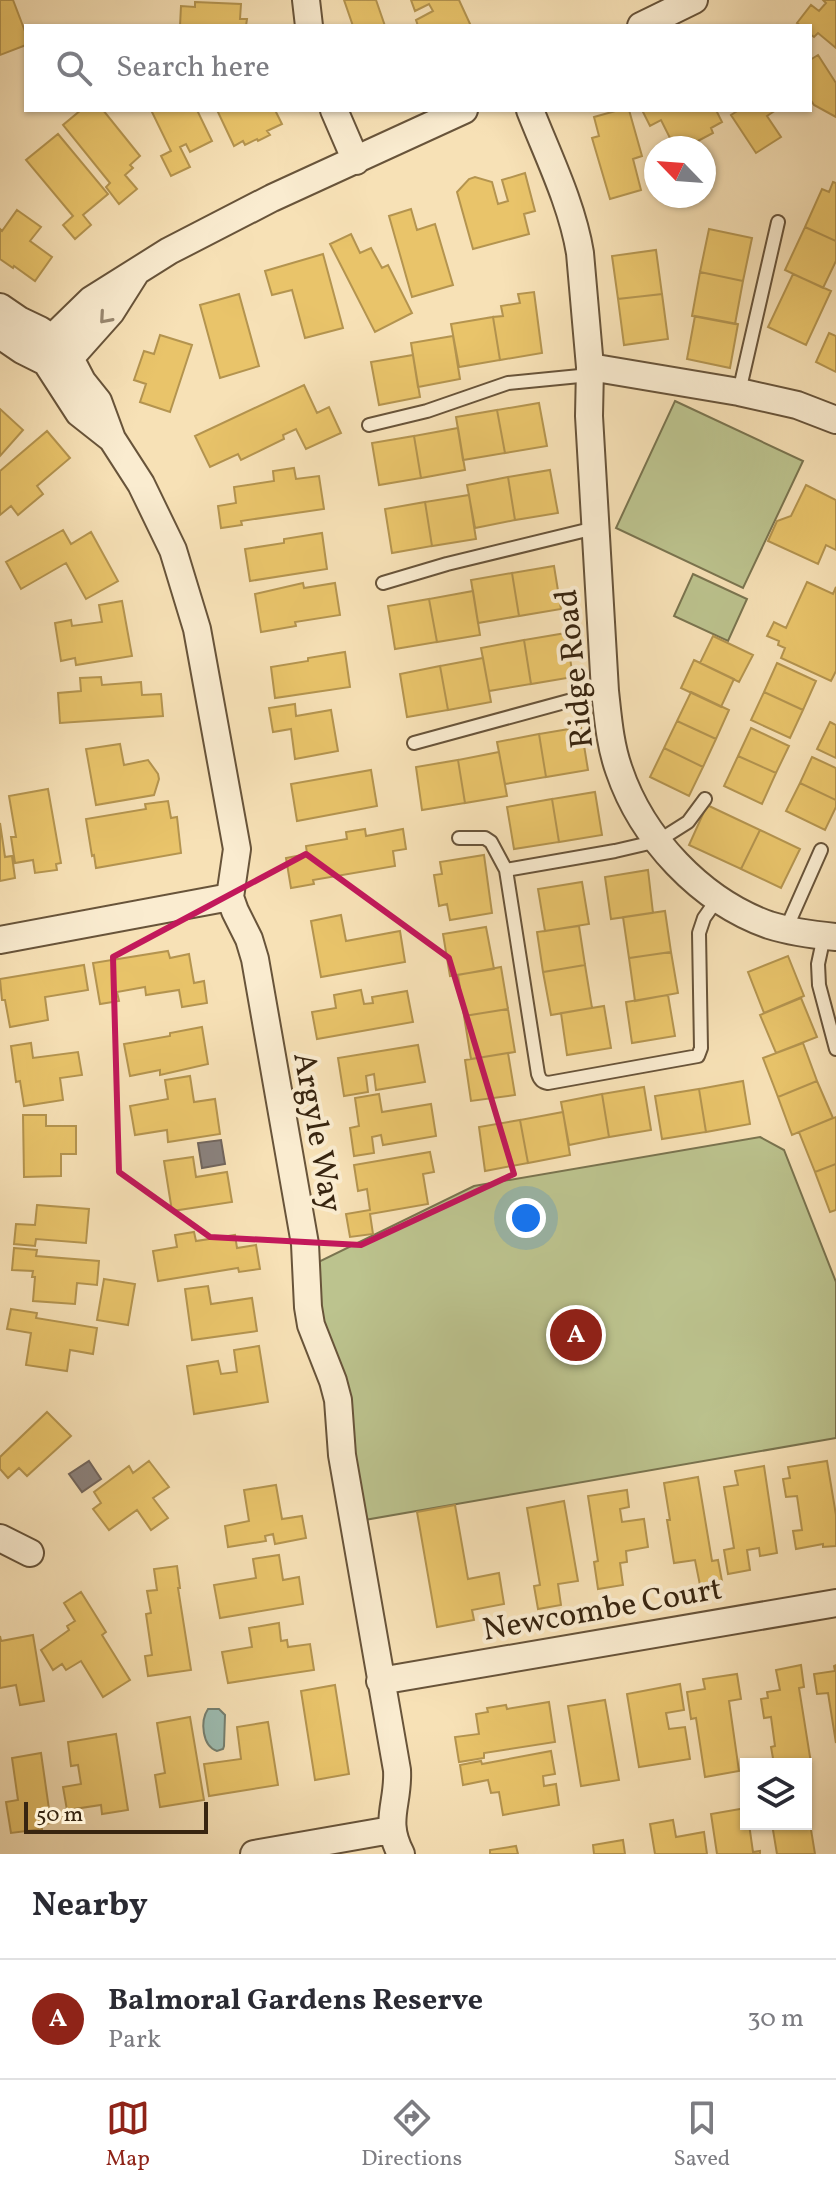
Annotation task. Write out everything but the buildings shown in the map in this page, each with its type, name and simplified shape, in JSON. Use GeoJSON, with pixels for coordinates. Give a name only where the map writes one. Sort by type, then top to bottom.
{"type":"FeatureCollection","features":[{"type":"Feature","properties":{"kind":"street"},"geometry":{"type":"LineString","coordinates":[[306,0],[309,24]]}},
{"type":"Feature","properties":{"kind":"street"},"geometry":{"type":"LineString","coordinates":[[645,24],[694,0]]}},
{"type":"Feature","properties":{"kind":"street"},"geometry":{"type":"LineString","coordinates":[[335,112],[356,161]]}},
{"type":"Feature","properties":{"kind":"street"},"geometry":{"type":"LineString","coordinates":[[0,335],[22,350],[56,352],[111,312],[135,274],[169,251],[201,233],[460,112]]}},
{"type":"Feature","properties":{"kind":"street","name":"Ridge Road"},"geometry":{"type":"LineString","coordinates":[[531,112],[577,238],[590,371],[589,416],[605,691],[608,724],[618,768],[635,806],[658,841],[688,874],[718,898],[752,917],[786,929],[830,936]]}},
{"type":"Feature","properties":{"kind":"street"},"geometry":{"type":"LineString","coordinates":[[0,307],[40,330],[98,401],[112,439],[141,484],[173,550],[197,629],[237,849],[230,897],[0,940]]}},
{"type":"Feature","properties":{"kind":"street"},"geometry":{"type":"LineString","coordinates":[[590,371],[739,392],[797,405],[836,420]]}},
{"type":"Feature","properties":{"kind":"street","name":"Argyle Way"},"geometry":{"type":"LineString","coordinates":[[230,897],[255,959],[305,1244],[311,1325],[338,1400],[342,1455],[397,1770],[398,1784],[392,1813],[396,1842]]}},
{"type":"Feature","properties":{"kind":"street"},"geometry":{"type":"LineString","coordinates":[[0,1538],[30,1553]]}},
{"type":"Feature","properties":{"kind":"street","name":"Newcombe Court"},"geometry":{"type":"LineString","coordinates":[[380,1681],[836,1603]]}},
{"type":"Feature","properties":{"kind":"street"},"geometry":{"type":"LineString","coordinates":[[254,1854],[396,1842]]}},
{"type":"Feature","properties":{"kind":"lane"},"geometry":{"type":"LineString","coordinates":[[739,392],[778,222]]}},
{"type":"Feature","properties":{"kind":"lane"},"geometry":{"type":"LineString","coordinates":[[369,425],[427,411],[508,383],[590,371]]}},
{"type":"Feature","properties":{"kind":"lane"},"geometry":{"type":"LineString","coordinates":[[383,583],[595,528]]}},
{"type":"Feature","properties":{"kind":"lane"},"geometry":{"type":"LineString","coordinates":[[414,743],[605,691]]}},
{"type":"Feature","properties":{"kind":"lane"},"geometry":{"type":"LineString","coordinates":[[506,870],[658,841],[688,822],[705,799]]}},
{"type":"Feature","properties":{"kind":"lane"},"geometry":{"type":"LineString","coordinates":[[459,838],[485,838],[491,842],[506,870],[538,1074],[539,1079],[548,1083],[698,1056],[701,1052],[699,933],[704,918],[718,898]]}},
{"type":"Feature","properties":{"kind":"lane"},"geometry":{"type":"LineString","coordinates":[[786,929],[821,850]]}},
{"type":"Feature","properties":{"kind":"lane"},"geometry":{"type":"LineString","coordinates":[[830,936],[818,964],[819,985],[836,1049]]}},
{"type":"Feature","properties":{"kind":"highlighted area"},"geometry":{"type":"Polygon","coordinates":[[[306,854],[449,958],[514,1174],[361,1245],[210,1237],[119,1172],[113,957],[306,854]]]}},
{"type":"Feature","properties":{"kind":"green space"},"geometry":{"type":"Polygon","coordinates":[[[675,401],[803,461],[743,588],[616,528],[675,401]]]}},
{"type":"Feature","properties":{"kind":"green space"},"geometry":{"type":"Polygon","coordinates":[[[693,574],[747,599],[728,641],[674,616],[693,574]]]}},
{"type":"Feature","properties":{"kind":"green space"},"geometry":{"type":"Polygon","coordinates":[[[760,1137],[784,1150],[836,1282],[836,1438],[353,1522],[306,1268],[474,1186],[760,1137]]]}},
{"type":"Feature","properties":{"kind":"water"},"geometry":{"type":"Polygon","coordinates":[[[208,1709],[219,1709],[225,1715],[224,1746],[217,1751],[205,1739],[204,1720],[208,1709]]]}},
{"type":"Feature","properties":{"kind":"place","name":"Balmoral Gardens Reserve"},"geometry":{"type":"Point","coordinates":[576,1335]}}]}
